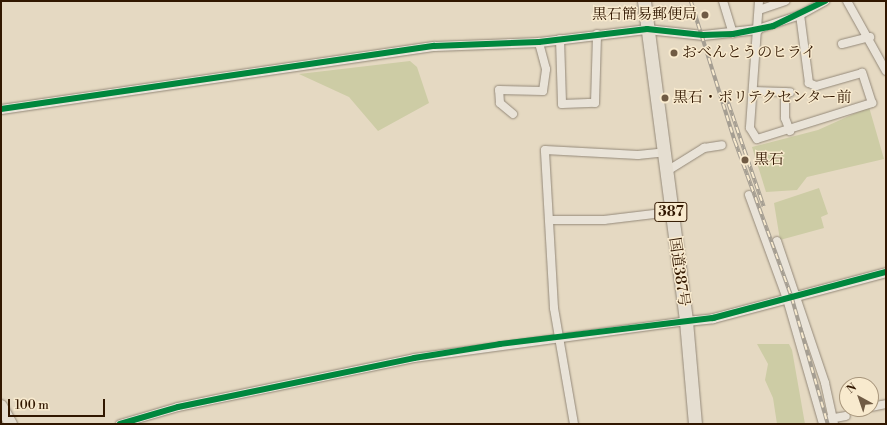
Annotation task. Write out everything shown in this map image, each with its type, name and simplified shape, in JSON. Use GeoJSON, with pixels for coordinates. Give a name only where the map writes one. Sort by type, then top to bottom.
{"type":"FeatureCollection","features":[{"type":"Feature","properties":{"kind":"highway","name":"国道387号"},"geometry":{"type":"LineString","coordinates":[[644,1],[686,321],[695,424]]}},
{"type":"Feature","properties":{"kind":"main road"},"geometry":{"type":"LineString","coordinates":[[1,406],[11,424]]}},
{"type":"Feature","properties":{"kind":"street"},"geometry":{"type":"LineString","coordinates":[[723,1],[733,34]]}},
{"type":"Feature","properties":{"kind":"street"},"geometry":{"type":"LineString","coordinates":[[759,1],[753,91],[752,134],[760,139],[790,131],[872,103],[862,73],[816,86],[809,83],[800,15]]}},
{"type":"Feature","properties":{"kind":"street"},"geometry":{"type":"LineString","coordinates":[[759,10],[785,1]]}},
{"type":"Feature","properties":{"kind":"street"},"geometry":{"type":"LineString","coordinates":[[1,109],[434,46],[539,42],[647,29],[703,35],[733,34],[758,29],[800,15],[825,1]]}},
{"type":"Feature","properties":{"kind":"street"},"geometry":{"type":"LineString","coordinates":[[847,1],[883,57],[886,71]]}},
{"type":"Feature","properties":{"kind":"street"},"geometry":{"type":"LineString","coordinates":[[560,39],[562,104],[595,103],[597,34]]}},
{"type":"Feature","properties":{"kind":"street"},"geometry":{"type":"LineString","coordinates":[[842,44],[870,37]]}},
{"type":"Feature","properties":{"kind":"street"},"geometry":{"type":"LineString","coordinates":[[513,114],[500,103],[499,90],[543,91],[546,69],[539,42]]}},
{"type":"Feature","properties":{"kind":"street"},"geometry":{"type":"LineString","coordinates":[[753,91],[787,92],[785,118],[790,131]]}},
{"type":"Feature","properties":{"kind":"street"},"geometry":{"type":"LineString","coordinates":[[667,171],[704,148],[722,145]]}},
{"type":"Feature","properties":{"kind":"street"},"geometry":{"type":"LineString","coordinates":[[574,424],[559,336],[549,220],[545,150],[638,155],[664,152]]}},
{"type":"Feature","properties":{"kind":"street"},"geometry":{"type":"LineString","coordinates":[[749,195],[792,298],[834,421]]}},
{"type":"Feature","properties":{"kind":"street"},"geometry":{"type":"LineString","coordinates":[[549,220],[604,220],[671,212]]}},
{"type":"Feature","properties":{"kind":"street"},"geometry":{"type":"LineString","coordinates":[[777,240],[823,422],[834,421],[844,417]]}},
{"type":"Feature","properties":{"kind":"street"},"geometry":{"type":"LineString","coordinates":[[120,424],[178,407],[414,358],[559,336],[686,321],[792,298],[886,272]]}},
{"type":"Feature","properties":{"kind":"green space"},"geometry":{"type":"Polygon","coordinates":[[[410,61],[417,67],[429,103],[378,131],[349,97],[299,74],[410,61]]]}},
{"type":"Feature","properties":{"kind":"green space"},"geometry":{"type":"Polygon","coordinates":[[[869,107],[884,159],[807,177],[797,190],[766,192],[752,147],[818,130],[869,107]]]}},
{"type":"Feature","properties":{"kind":"green space"},"geometry":{"type":"Polygon","coordinates":[[[819,188],[828,214],[821,217],[824,228],[780,240],[774,203],[819,188]]]}},
{"type":"Feature","properties":{"kind":"green space"},"geometry":{"type":"Polygon","coordinates":[[[757,344],[789,344],[792,350],[805,424],[777,424],[773,398],[765,380],[768,364],[757,344]]]}},
{"type":"Feature","properties":{"kind":"railway"},"geometry":{"type":"LineString","coordinates":[[691,1],[735,141],[792,298],[828,424]]}},
{"type":"Feature","properties":{"kind":"railway"},"geometry":{"type":"LineString","coordinates":[[725,93],[764,207]]}},
{"type":"Feature","properties":{"kind":"cycle path"},"geometry":{"type":"LineString","coordinates":[[1,109],[434,46],[539,42],[647,29],[703,35],[733,34],[773,26],[825,1]]}},
{"type":"Feature","properties":{"kind":"cycle path"},"geometry":{"type":"LineString","coordinates":[[120,424],[178,407],[414,358],[500,344],[713,318],[886,272]]}},
{"type":"Feature","properties":{"kind":"place","name":"黒石簡易郵便局"},"geometry":{"type":"Point","coordinates":[705,15]}},
{"type":"Feature","properties":{"kind":"place","name":"おべんとうのヒライ"},"geometry":{"type":"Point","coordinates":[674,53]}},
{"type":"Feature","properties":{"kind":"place","name":"黒石・ポリテクセンター前"},"geometry":{"type":"Point","coordinates":[665,98]}},
{"type":"Feature","properties":{"kind":"place","name":"黒石"},"geometry":{"type":"Point","coordinates":[745,160]}}]}
